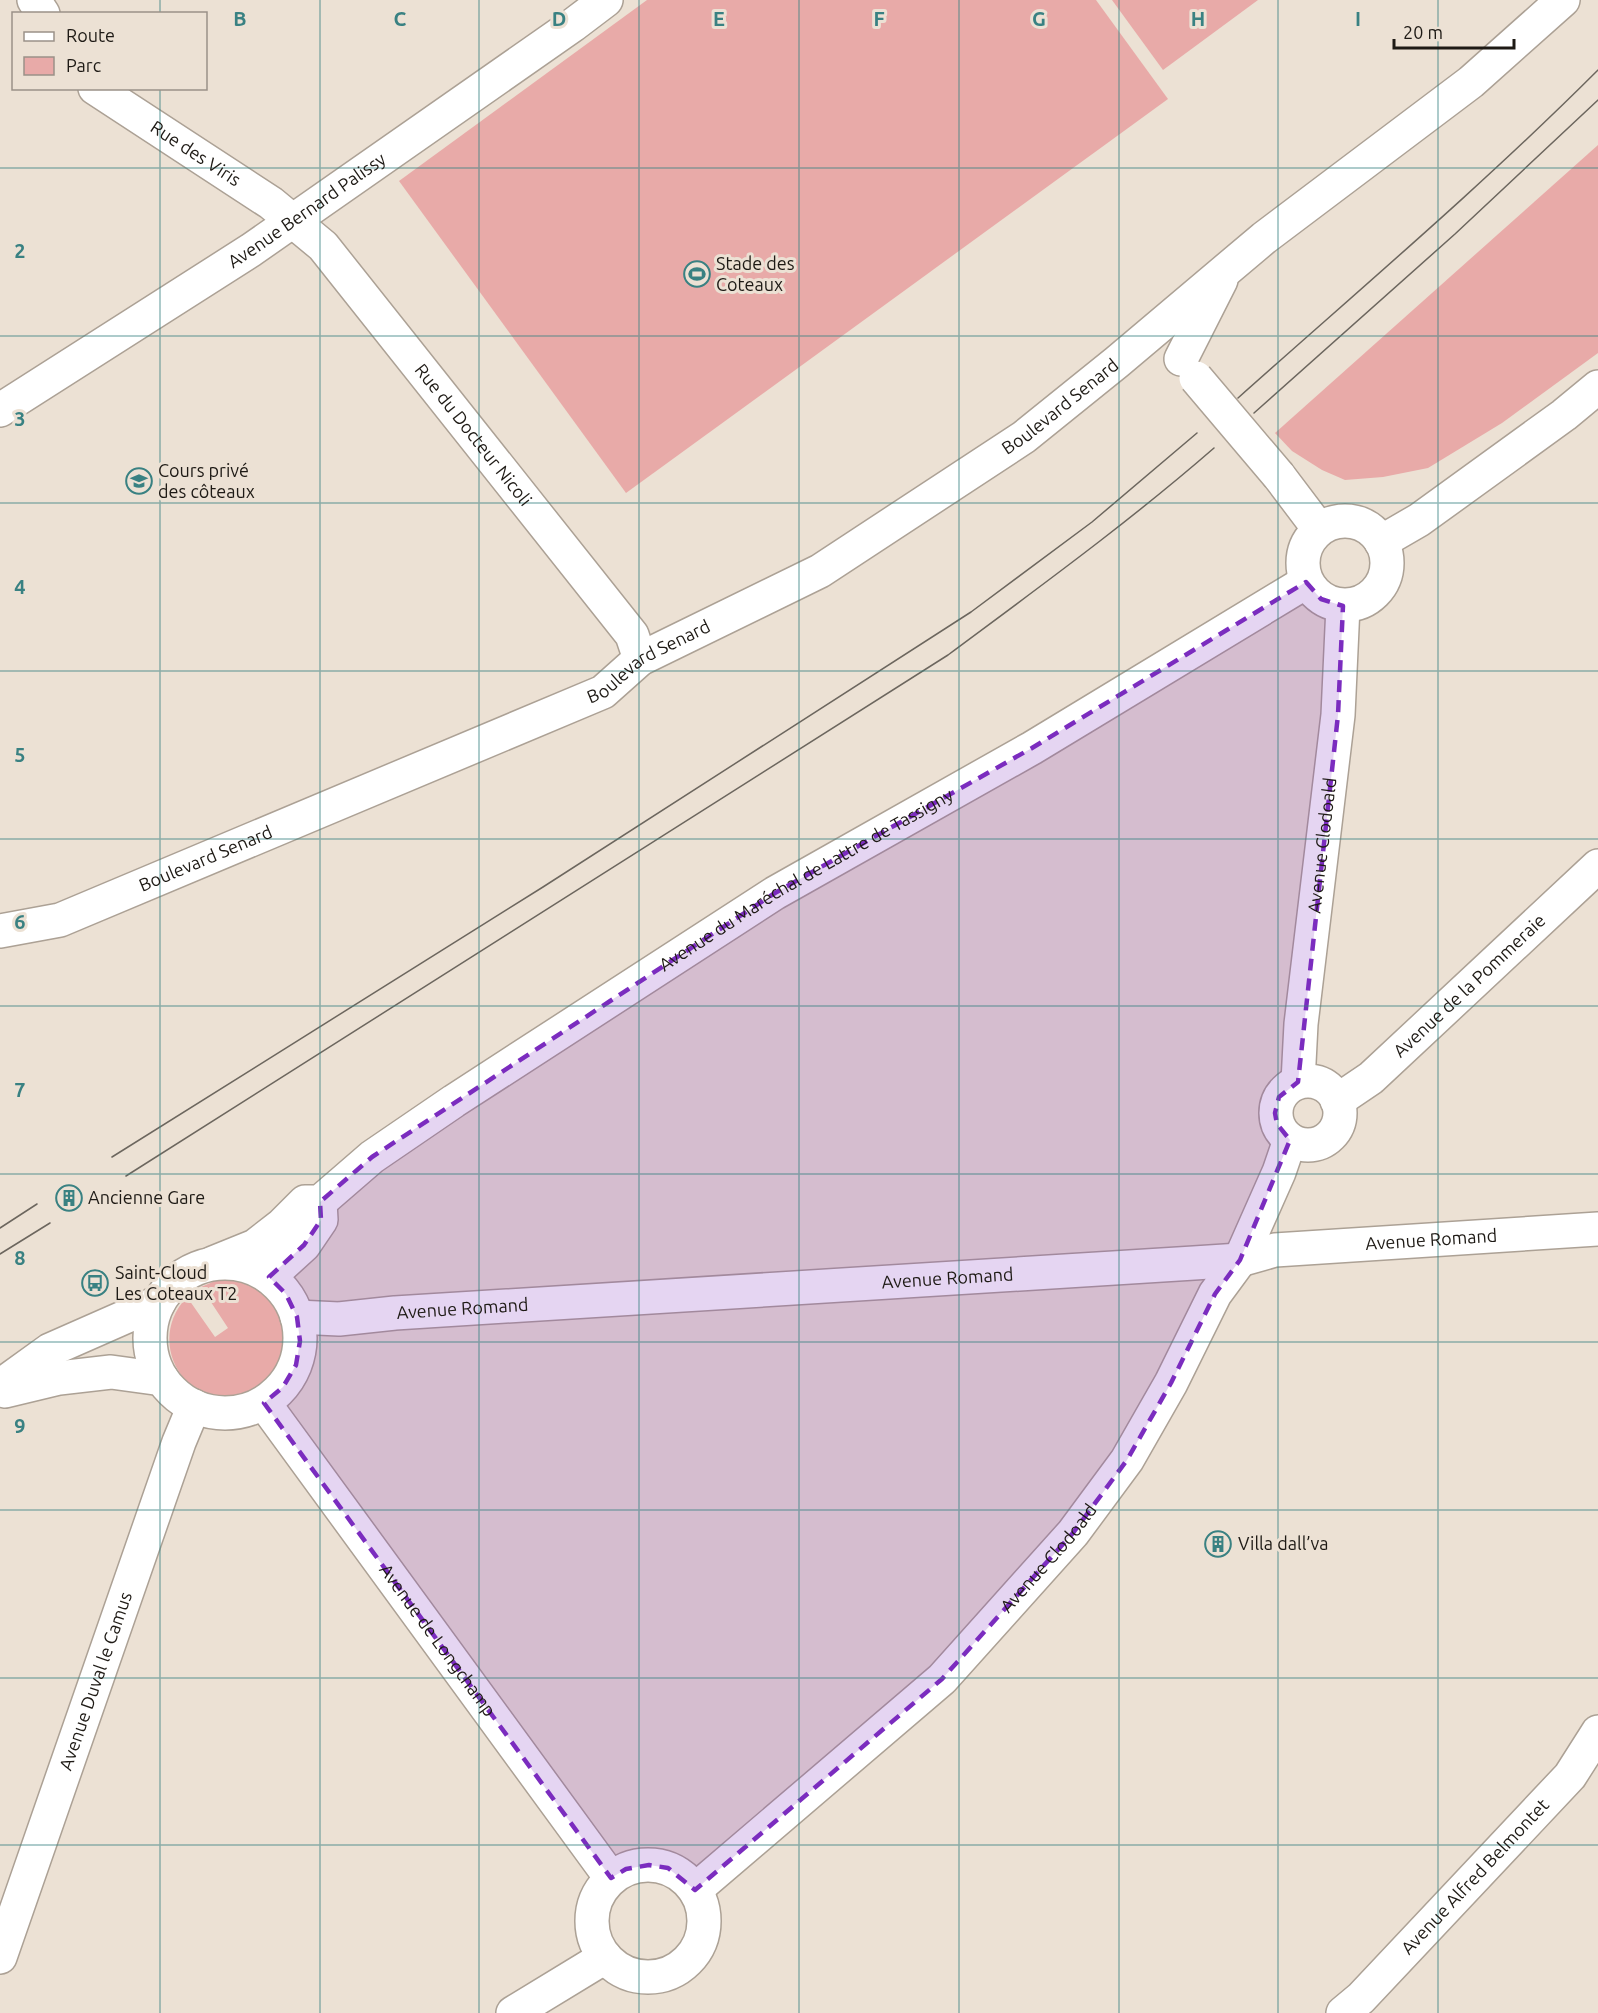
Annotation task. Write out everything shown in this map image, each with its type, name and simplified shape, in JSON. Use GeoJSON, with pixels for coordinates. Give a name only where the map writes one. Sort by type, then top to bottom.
{"type":"FeatureCollection","features":[{"type":"Feature","properties":{"kind":"street","name":"Avenue Bernard Palissy"},"geometry":{"type":"LineString","coordinates":[[0,410],[252,250],[573,26],[606,0]]}},
{"type":"Feature","properties":{"kind":"street","name":"Boulevard Senard"},"geometry":{"type":"LineString","coordinates":[[0,931],[60,920],[603,692],[640,659],[820,571],[1024,437],[1263,238],[1471,82],[1563,0]]}},
{"type":"Feature","properties":{"kind":"street","name":"Rue des Viris"},"geometry":{"type":"LineString","coordinates":[[98,90],[271,203],[293,221]]}},
{"type":"Feature","properties":{"kind":"street","name":"Rue du Docteur Nicoli"},"geometry":{"type":"LineString","coordinates":[[293,221],[323,246],[617,616],[632,635],[640,659]]}},
{"type":"Feature","properties":{"kind":"street","name":"Boulevard Senard"},"geometry":{"type":"LineString","coordinates":[[1189,369],[1228,267]]}},
{"type":"Feature","properties":{"kind":"street"},"geometry":{"type":"LineString","coordinates":[[1156,328],[1279,476],[1319,529]]}},
{"type":"Feature","properties":{"kind":"street"},"geometry":{"type":"LineString","coordinates":[[1381,542],[1419,520],[1564,415],[1598,387]]}},
{"type":"Feature","properties":{"kind":"street"},"geometry":{"type":"LineString","coordinates":[[1341,521],[1353,522],[1364,525],[1381,542],[1386,555],[1387,568],[1376,592],[1366,600],[1355,605],[1331,604],[1321,599],[1306,582],[1302,567],[1303,553],[1309,540],[1319,529],[1341,521]]}},
{"type":"Feature","properties":{"kind":"street","name":"Avenue du Maréchal de Lattre de Tassigny"},"geometry":{"type":"LineString","coordinates":[[213,1263],[255,1246],[282,1225],[305,1202],[320,1202],[372,1158],[454,1101],[775,893],[1032,748],[1306,582]]}},
{"type":"Feature","properties":{"kind":"street","name":"Avenue Clodoald"},"geometry":{"type":"LineString","coordinates":[[1298,1082],[1301,1024],[1338,715],[1343,606]]}},
{"type":"Feature","properties":{"kind":"street","name":"Avenue de la Pommeraie"},"geometry":{"type":"LineString","coordinates":[[1338,1101],[1371,1078],[1598,866]]}},
{"type":"Feature","properties":{"kind":"street"},"geometry":{"type":"LineString","coordinates":[[1298,1082],[1316,1082],[1326,1087],[1338,1101],[1340,1112],[1338,1124],[1333,1133],[1324,1141],[1305,1145],[1290,1140],[1277,1124],[1275,1113],[1279,1097],[1286,1089],[1298,1082]]}},
{"type":"Feature","properties":{"kind":"street","name":"Avenue Clodoald"},"geometry":{"type":"LineString","coordinates":[[695,1890],[942,1679],[1073,1533],[1127,1460],[1171,1383],[1215,1294],[1240,1260],[1280,1172],[1290,1140]]}},
{"type":"Feature","properties":{"kind":"street"},"geometry":{"type":"LineString","coordinates":[[269,1277],[304,1245],[321,1220],[320,1202]]}},
{"type":"Feature","properties":{"kind":"street","name":"Avenue Romand"},"geometry":{"type":"LineString","coordinates":[[297,1317],[339,1319],[395,1313],[1240,1260],[1275,1250],[1598,1229]]}},
{"type":"Feature","properties":{"kind":"street"},"geometry":{"type":"LineString","coordinates":[[213,1263],[242,1264],[269,1277],[286,1294],[297,1317],[300,1341],[296,1365],[283,1387],[264,1403],[241,1412],[217,1412],[194,1406],[176,1394],[162,1379],[152,1354],[151,1327],[159,1302],[175,1281],[196,1268],[213,1263]]}},
{"type":"Feature","properties":{"kind":"street"},"geometry":{"type":"LineString","coordinates":[[0,1386],[50,1350],[159,1302]]}},
{"type":"Feature","properties":{"kind":"street"},"geometry":{"type":"LineString","coordinates":[[0,1392],[59,1378],[111,1372],[162,1379]]}},
{"type":"Feature","properties":{"kind":"street","name":"Avenue de Longchamp"},"geometry":{"type":"LineString","coordinates":[[264,1403],[611,1878]]}},
{"type":"Feature","properties":{"kind":"street","name":"Avenue Duval le Camus"},"geometry":{"type":"LineString","coordinates":[[0,1958],[179,1442],[194,1406]]}},
{"type":"Feature","properties":{"kind":"street","name":"Avenue Alfred Belmontet"},"geometry":{"type":"LineString","coordinates":[[1343,2013],[1361,1998],[1570,1776],[1598,1732]]}},
{"type":"Feature","properties":{"kind":"street"},"geometry":{"type":"LineString","coordinates":[[649,1865],[668,1868],[686,1878],[695,1890],[704,1912],[705,1923],[701,1941],[690,1959],[680,1968],[662,1976],[636,1976],[618,1969],[605,1957],[593,1934],[591,1923],[600,1890],[611,1878],[626,1869],[649,1865]]}},
{"type":"Feature","properties":{"kind":"street"},"geometry":{"type":"LineString","coordinates":[[513,2013],[605,1957]]}},
{"type":"Feature","properties":{"kind":"highlighted area"},"geometry":{"type":"Polygon","coordinates":[[[1306,582],[1321,599],[1343,606],[1338,715],[1298,1082],[1279,1097],[1275,1113],[1277,1124],[1290,1140],[1240,1260],[1215,1294],[1171,1383],[1127,1460],[1073,1533],[942,1679],[695,1890],[668,1868],[649,1865],[626,1869],[611,1878],[264,1403],[283,1387],[296,1365],[300,1341],[297,1317],[286,1294],[269,1277],[304,1245],[321,1220],[320,1202],[372,1157],[775,893],[1032,748],[1306,582]]]}},
{"type":"Feature","properties":{"kind":"green space","name":"Stade des Coteaux"},"geometry":{"type":"Polygon","coordinates":[[[647,0],[1096,0],[1168,99],[626,493],[399,181],[647,0]]]}},
{"type":"Feature","properties":{"kind":"green space"},"geometry":{"type":"Polygon","coordinates":[[[1112,0],[1258,0],[1163,70],[1112,0]]]}},
{"type":"Feature","properties":{"kind":"green space"},"geometry":{"type":"Polygon","coordinates":[[[1598,145],[1598,353],[1502,423],[1428,468],[1383,477],[1345,480],[1322,470],[1292,451],[1275,433],[1598,145]]]}},
{"type":"Feature","properties":{"kind":"green space"},"geometry":{"type":"Polygon","coordinates":[[[226,1280],[251,1286],[265,1295],[276,1307],[285,1333],[281,1358],[271,1377],[251,1392],[229,1398],[209,1395],[192,1386],[179,1372],[171,1355],[169,1335],[174,1316],[187,1297],[215,1337],[228,1328],[201,1287],[215,1281],[226,1280]]]}},
{"type":"Feature","properties":{"kind":"tram line"},"geometry":{"type":"LineString","coordinates":[[1238,398],[1465,196],[1598,70]]}},
{"type":"Feature","properties":{"kind":"tram line"},"geometry":{"type":"LineString","coordinates":[[1254,413],[1455,234],[1598,100]]}},
{"type":"Feature","properties":{"kind":"tram line"},"geometry":{"type":"LineString","coordinates":[[112,1157],[543,887],[971,612],[1092,522],[1197,433]]}},
{"type":"Feature","properties":{"kind":"tram line"},"geometry":{"type":"LineString","coordinates":[[126,1176],[948,655],[1116,528],[1214,448]]}},
{"type":"Feature","properties":{"kind":"tram line"},"geometry":{"type":"LineString","coordinates":[[0,1228],[37,1204]]}},
{"type":"Feature","properties":{"kind":"tram line"},"geometry":{"type":"LineString","coordinates":[[0,1254],[50,1223]]}},
{"type":"Feature","properties":{"kind":"place","name":"Stade des Coteaux"},"geometry":{"type":"Point","coordinates":[697,274]}},
{"type":"Feature","properties":{"kind":"place","name":"Cours privé des côteaux"},"geometry":{"type":"Point","coordinates":[139,481]}},
{"type":"Feature","properties":{"kind":"place","name":"Ancienne Gare"},"geometry":{"type":"Point","coordinates":[69,1198]}},
{"type":"Feature","properties":{"kind":"place","name":"Saint-Cloud Les Coteaux T2"},"geometry":{"type":"Point","coordinates":[95,1283]}},
{"type":"Feature","properties":{"kind":"place","name":"Villa dall’va"},"geometry":{"type":"Point","coordinates":[1218,1544]}}]}
